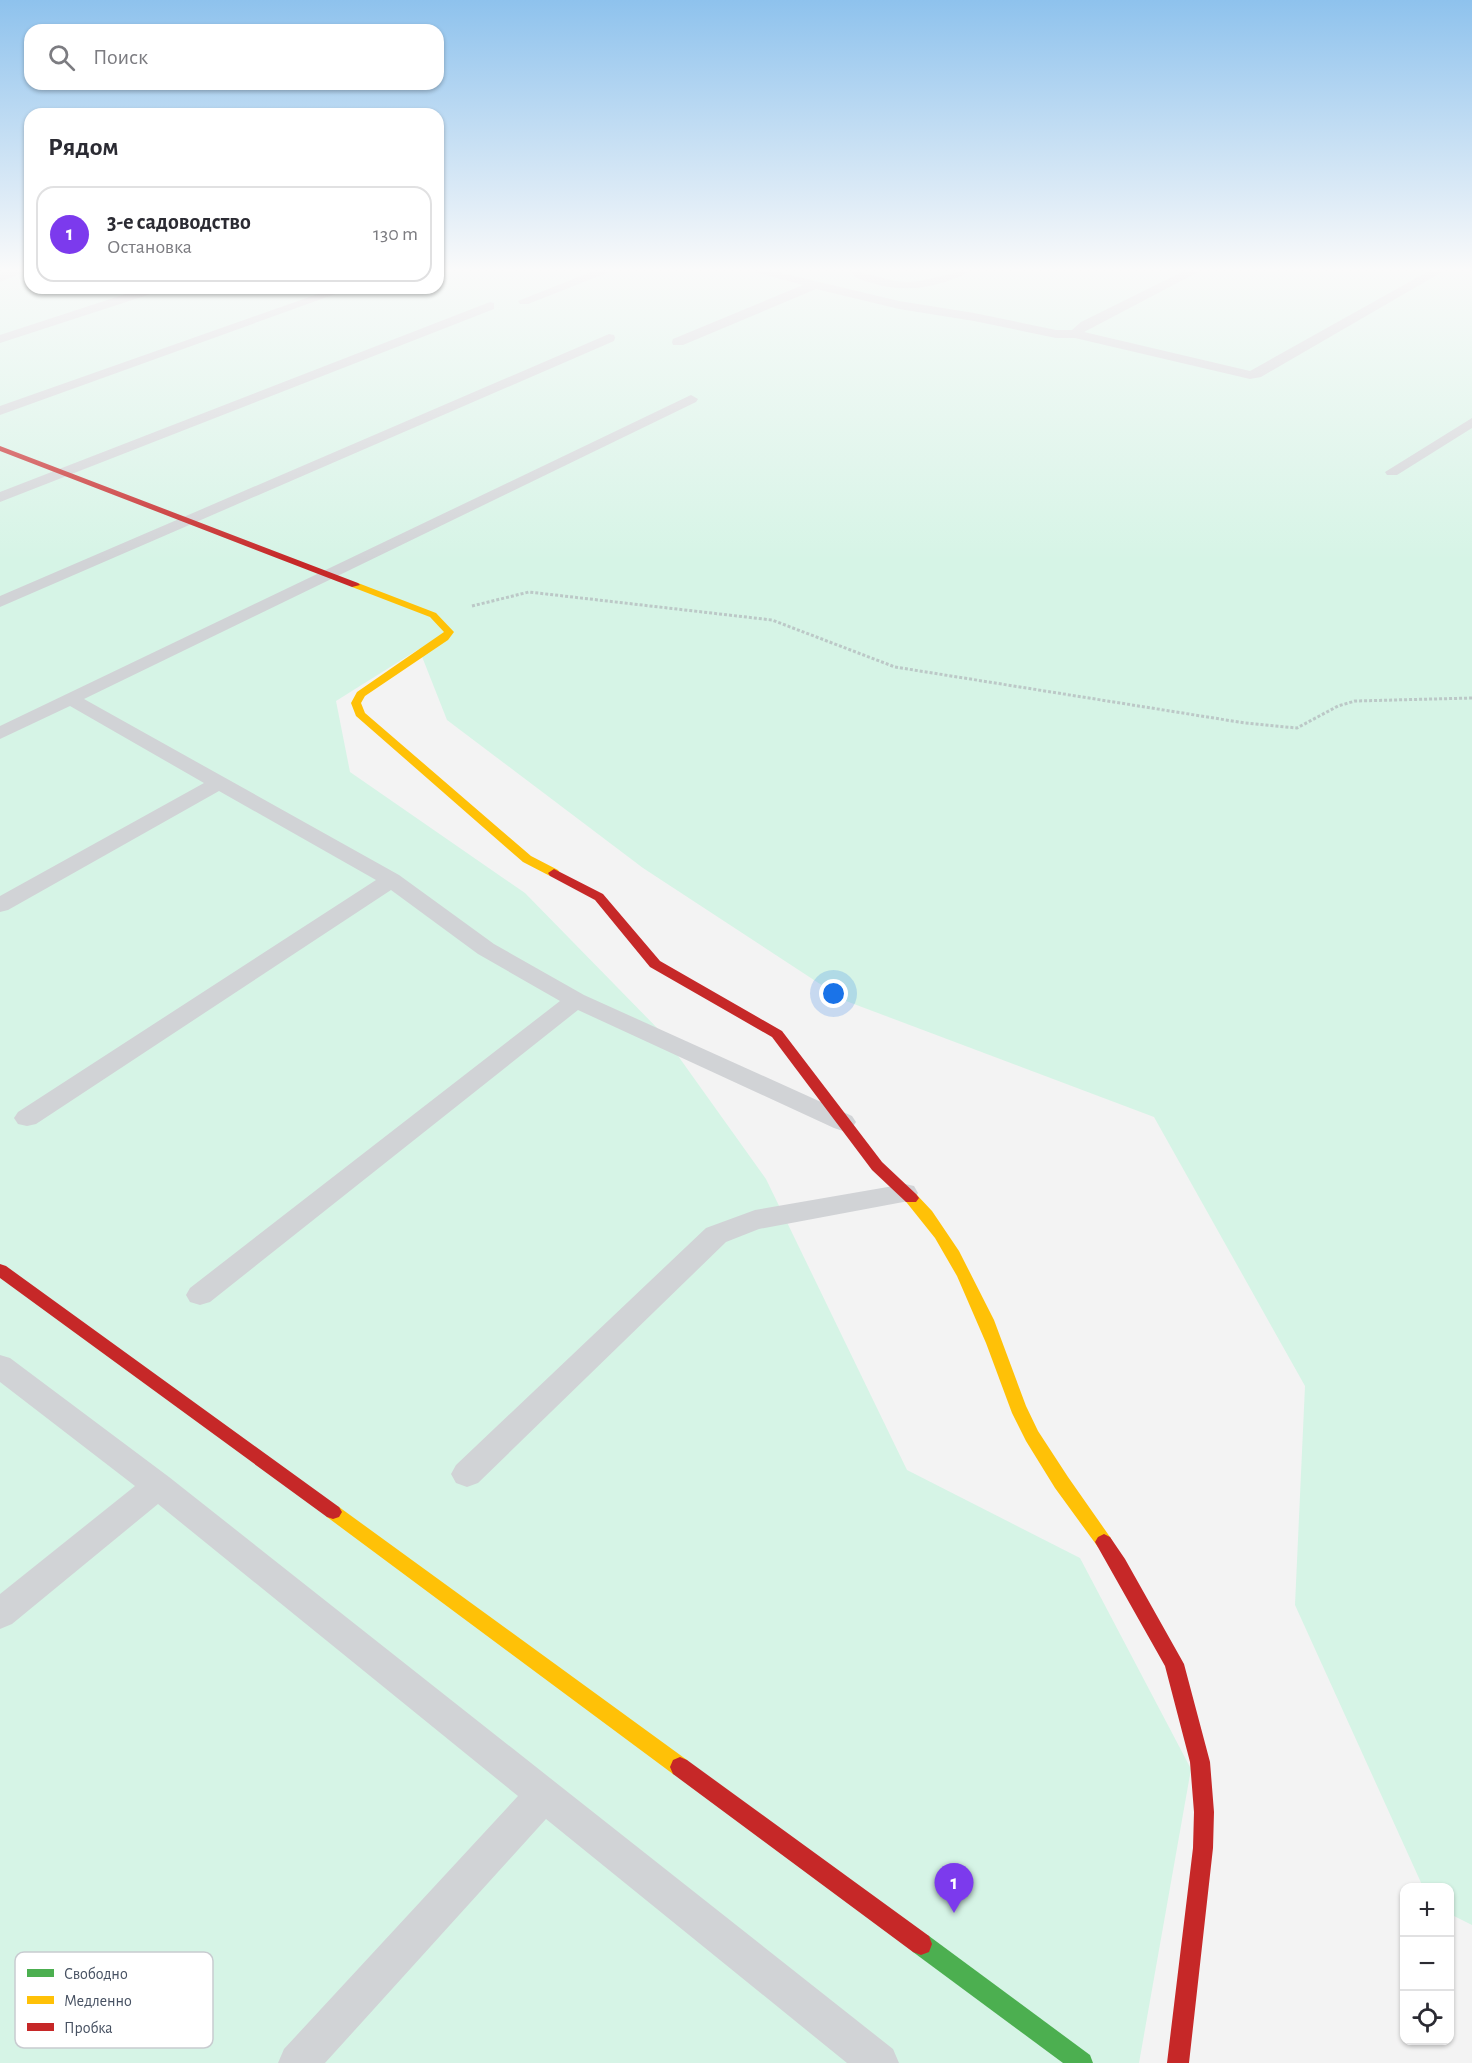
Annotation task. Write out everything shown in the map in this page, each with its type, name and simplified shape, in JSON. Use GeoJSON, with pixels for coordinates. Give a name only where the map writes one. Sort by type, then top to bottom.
{"type":"FeatureCollection","features":[{"type":"Feature","properties":{"kind":"street"},"geometry":{"type":"LineString","coordinates":[[0,448],[433,615],[449,632],[444,638],[361,693],[356,700],[355,708],[362,717],[527,860],[599,897],[655,964],[777,1034],[877,1166],[926,1213],[950,1247],[993,1339],[1024,1420],[1052,1467],[1119,1565],[1174,1664],[1200,1762],[1204,1812],[1203,1848],[1178,2063]]}},
{"type":"Feature","properties":{"kind":"street"},"geometry":{"type":"LineString","coordinates":[[0,1270],[415,1571],[1082,2063]]}},
{"type":"Feature","properties":{"kind":"lane"},"geometry":{"type":"LineString","coordinates":[[0,411],[120,368]]}},
{"type":"Feature","properties":{"kind":"lane"},"geometry":{"type":"LineString","coordinates":[[0,497],[330,368]]}},
{"type":"Feature","properties":{"kind":"lane"},"geometry":{"type":"LineString","coordinates":[[0,602],[539,368]]}},
{"type":"Feature","properties":{"kind":"lane"},"geometry":{"type":"LineString","coordinates":[[1215,368],[1243,375],[1257,374],[1267,368]]}},
{"type":"Feature","properties":{"kind":"lane"},"geometry":{"type":"LineString","coordinates":[[0,733],[691,399]]}},
{"type":"Feature","properties":{"kind":"lane"},"geometry":{"type":"LineString","coordinates":[[1392,472],[1472,422]]}},
{"type":"Feature","properties":{"kind":"lane"},"geometry":{"type":"LineString","coordinates":[[70,699],[391,880],[486,949],[576,1000],[843,1122]]}},
{"type":"Feature","properties":{"kind":"lane"},"geometry":{"type":"LineString","coordinates":[[0,905],[219,783]]}},
{"type":"Feature","properties":{"kind":"lane"},"geometry":{"type":"LineString","coordinates":[[27,1118],[391,880]]}},
{"type":"Feature","properties":{"kind":"lane"},"geometry":{"type":"LineString","coordinates":[[200,1295],[576,1000]]}},
{"type":"Feature","properties":{"kind":"lane"},"geometry":{"type":"LineString","coordinates":[[468,1474],[716,1235],[755,1220],[905,1193]]}},
{"type":"Feature","properties":{"kind":"lane"},"geometry":{"type":"LineString","coordinates":[[0,1366],[158,1486],[879,2063]]}},
{"type":"Feature","properties":{"kind":"lane"},"geometry":{"type":"LineString","coordinates":[[0,1614],[158,1486]]}},
{"type":"Feature","properties":{"kind":"lane"},"geometry":{"type":"LineString","coordinates":[[298,2063],[544,1795]]}},
{"type":"Feature","properties":{"kind":"path"},"geometry":{"type":"LineString","coordinates":[[433,615],[529,592],[772,620],[895,667],[1245,723],[1297,728],[1338,706],[1355,700],[1472,698]]}},
{"type":"Feature","properties":{"kind":"green space"},"geometry":{"type":"Polygon","coordinates":[[[0,368],[1472,368],[1472,1925],[1454,1916],[1454,1883],[1421,1883],[1295,1605],[1305,1386],[1154,1117],[846,1001],[643,868],[447,720],[419,649],[336,701],[350,772],[525,893],[661,1032],[766,1179],[907,1470],[1080,1558],[1191,1769],[1139,2063],[0,2063],[0,368]]]}},
{"type":"Feature","properties":{"kind":"traffic: fast"},"geometry":{"type":"LineString","coordinates":[[921,1944],[1082,2063]]}},
{"type":"Feature","properties":{"kind":"traffic: slow"},"geometry":{"type":"LineString","coordinates":[[355,585],[433,615],[449,632],[444,638],[361,694],[356,703],[360,714],[527,859],[554,873]]}},
{"type":"Feature","properties":{"kind":"traffic: slow"},"geometry":{"type":"LineString","coordinates":[[911,1198],[941,1234],[965,1276],[1032,1436],[1061,1482],[1104,1542]]}},
{"type":"Feature","properties":{"kind":"traffic: slow"},"geometry":{"type":"LineString","coordinates":[[333,1512],[680,1767]]}},
{"type":"Feature","properties":{"kind":"traffic: jam"},"geometry":{"type":"LineString","coordinates":[[0,448],[355,585]]}},
{"type":"Feature","properties":{"kind":"traffic: jam"},"geometry":{"type":"LineString","coordinates":[[554,873],[599,897],[655,964],[777,1034],[877,1166],[911,1198]]}},
{"type":"Feature","properties":{"kind":"traffic: jam"},"geometry":{"type":"LineString","coordinates":[[0,1270],[333,1512]]}},
{"type":"Feature","properties":{"kind":"traffic: jam"},"geometry":{"type":"LineString","coordinates":[[1104,1542],[1174,1664],[1200,1762],[1204,1812],[1203,1848],[1178,2063]]}},
{"type":"Feature","properties":{"kind":"traffic: jam"},"geometry":{"type":"LineString","coordinates":[[680,1767],[921,1944]]}},
{"type":"Feature","properties":{"kind":"place","name":"3-е садоводство"},"geometry":{"type":"Point","coordinates":[954,1913]}}]}
